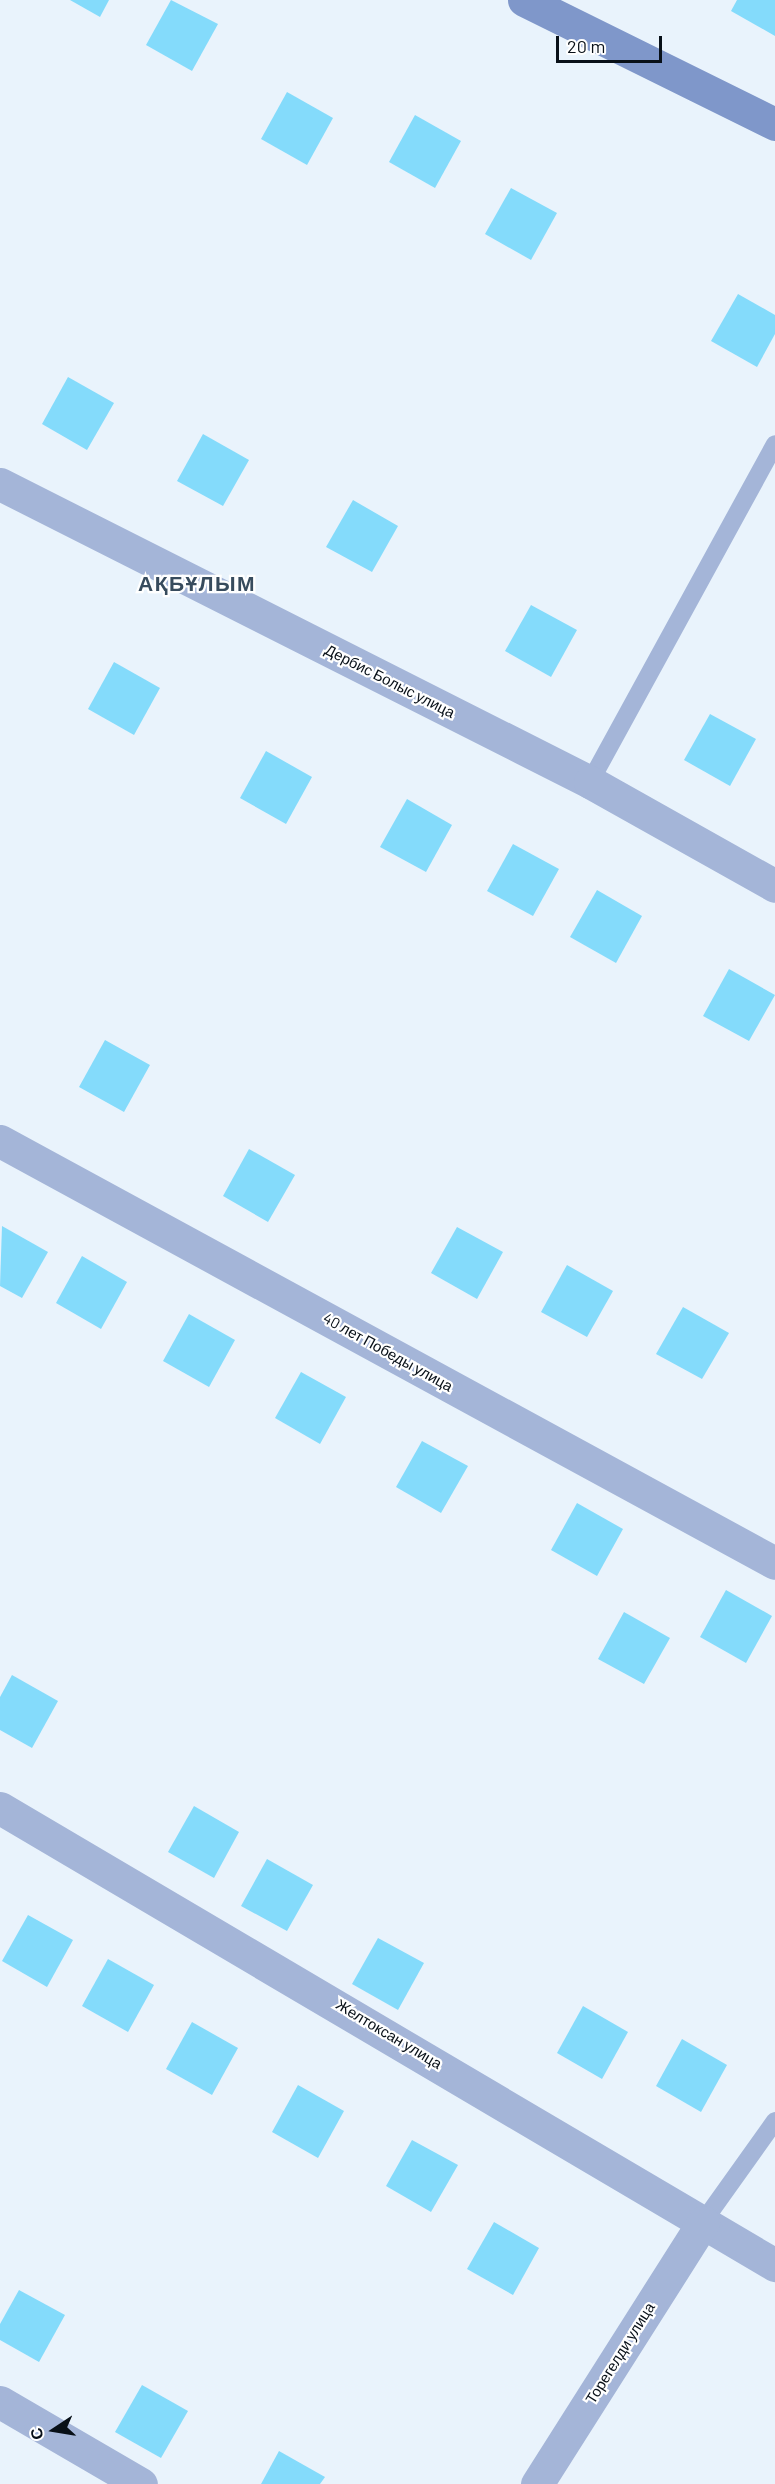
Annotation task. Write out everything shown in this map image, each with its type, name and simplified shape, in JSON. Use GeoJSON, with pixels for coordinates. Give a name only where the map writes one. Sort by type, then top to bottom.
{"type":"FeatureCollection","features":[{"type":"Feature","properties":{"kind":"street"},"geometry":{"type":"LineString","coordinates":[[524,0],[775,124]]}},
{"type":"Feature","properties":{"kind":"street","name":"Дербис Болыс улица"},"geometry":{"type":"LineString","coordinates":[[0,484],[590,782],[775,886]]}},
{"type":"Feature","properties":{"kind":"street","name":"40 лет Победы улица"},"geometry":{"type":"LineString","coordinates":[[0,1141],[775,1563]]}},
{"type":"Feature","properties":{"kind":"street","name":"Желтоксан улица"},"geometry":{"type":"LineString","coordinates":[[0,1808],[293,1977],[775,2265]]}},
{"type":"Feature","properties":{"kind":"street","name":"Торегелди улица"},"geometry":{"type":"LineString","coordinates":[[537,2484],[703,2222]]}},
{"type":"Feature","properties":{"kind":"street"},"geometry":{"type":"LineString","coordinates":[[0,2402],[141,2484]]}},
{"type":"Feature","properties":{"kind":"lane"},"geometry":{"type":"LineString","coordinates":[[590,782],[775,444]]}},
{"type":"Feature","properties":{"kind":"lane"},"geometry":{"type":"LineString","coordinates":[[703,2222],[775,2121]]}},
{"type":"Feature","properties":{"kind":"building"},"geometry":{"type":"Polygon","coordinates":[[[70,0],[109,0],[100,17],[70,0]]]}},
{"type":"Feature","properties":{"kind":"building"},"geometry":{"type":"Polygon","coordinates":[[[171,0],[218,24],[192,71],[146,45],[171,0]]]}},
{"type":"Feature","properties":{"kind":"building"},"geometry":{"type":"Polygon","coordinates":[[[737,0],[775,0],[775,36],[731,11],[737,0]]]}},
{"type":"Feature","properties":{"kind":"building"},"geometry":{"type":"Polygon","coordinates":[[[287,92],[333,118],[307,165],[261,139],[287,92]]]}},
{"type":"Feature","properties":{"kind":"building"},"geometry":{"type":"Polygon","coordinates":[[[415,115],[461,141],[435,188],[389,162],[415,115]]]}},
{"type":"Feature","properties":{"kind":"building"},"geometry":{"type":"Polygon","coordinates":[[[511,188],[557,213],[531,260],[485,234],[511,188]]]}},
{"type":"Feature","properties":{"kind":"building"},"geometry":{"type":"Polygon","coordinates":[[[738,294],[775,315],[775,334],[757,367],[711,341],[738,294]]]}},
{"type":"Feature","properties":{"kind":"building"},"geometry":{"type":"Polygon","coordinates":[[[68,377],[114,403],[87,450],[42,424],[68,377]]]}},
{"type":"Feature","properties":{"kind":"building"},"geometry":{"type":"Polygon","coordinates":[[[203,434],[249,460],[223,506],[177,481],[203,434]]]}},
{"type":"Feature","properties":{"kind":"building"},"geometry":{"type":"Polygon","coordinates":[[[353,500],[398,526],[372,572],[326,547],[353,500]]]}},
{"type":"Feature","properties":{"kind":"building"},"geometry":{"type":"Polygon","coordinates":[[[531,605],[577,630],[551,677],[505,651],[531,605]]]}},
{"type":"Feature","properties":{"kind":"building"},"geometry":{"type":"Polygon","coordinates":[[[114,662],[160,688],[134,735],[88,709],[114,662]]]}},
{"type":"Feature","properties":{"kind":"building"},"geometry":{"type":"Polygon","coordinates":[[[710,714],[756,739],[730,786],[684,760],[710,714]]]}},
{"type":"Feature","properties":{"kind":"building"},"geometry":{"type":"Polygon","coordinates":[[[266,751],[312,777],[286,824],[240,798],[266,751]]]}},
{"type":"Feature","properties":{"kind":"building"},"geometry":{"type":"Polygon","coordinates":[[[407,799],[452,825],[426,872],[380,847],[407,799]]]}},
{"type":"Feature","properties":{"kind":"building"},"geometry":{"type":"Polygon","coordinates":[[[513,844],[559,869],[533,916],[487,891],[513,844]]]}},
{"type":"Feature","properties":{"kind":"building"},"geometry":{"type":"Polygon","coordinates":[[[597,890],[642,916],[616,963],[570,937],[597,890]]]}},
{"type":"Feature","properties":{"kind":"building"},"geometry":{"type":"Polygon","coordinates":[[[729,969],[775,995],[749,1041],[703,1016],[729,969]]]}},
{"type":"Feature","properties":{"kind":"building"},"geometry":{"type":"Polygon","coordinates":[[[105,1040],[150,1065],[124,1112],[79,1087],[105,1040]]]}},
{"type":"Feature","properties":{"kind":"building"},"geometry":{"type":"Polygon","coordinates":[[[249,1149],[295,1175],[268,1222],[223,1196],[249,1149]]]}},
{"type":"Feature","properties":{"kind":"building"},"geometry":{"type":"Polygon","coordinates":[[[2,1226],[48,1252],[22,1298],[0,1286],[2,1226]]]}},
{"type":"Feature","properties":{"kind":"building"},"geometry":{"type":"Polygon","coordinates":[[[457,1227],[503,1252],[477,1299],[431,1273],[457,1227]]]}},
{"type":"Feature","properties":{"kind":"building"},"geometry":{"type":"Polygon","coordinates":[[[82,1256],[127,1282],[101,1329],[56,1303],[82,1256]]]}},
{"type":"Feature","properties":{"kind":"building"},"geometry":{"type":"Polygon","coordinates":[[[567,1265],[613,1291],[587,1337],[541,1312],[567,1265]]]}},
{"type":"Feature","properties":{"kind":"building"},"geometry":{"type":"Polygon","coordinates":[[[683,1307],[729,1333],[702,1379],[656,1354],[683,1307]]]}},
{"type":"Feature","properties":{"kind":"building"},"geometry":{"type":"Polygon","coordinates":[[[189,1314],[235,1340],[209,1387],[163,1361],[189,1314]]]}},
{"type":"Feature","properties":{"kind":"building"},"geometry":{"type":"Polygon","coordinates":[[[301,1372],[346,1397],[320,1444],[275,1418],[301,1372]]]}},
{"type":"Feature","properties":{"kind":"building"},"geometry":{"type":"Polygon","coordinates":[[[422,1441],[468,1466],[441,1513],[396,1487],[422,1441]]]}},
{"type":"Feature","properties":{"kind":"building"},"geometry":{"type":"Polygon","coordinates":[[[577,1503],[623,1529],[597,1576],[551,1550],[577,1503]]]}},
{"type":"Feature","properties":{"kind":"building"},"geometry":{"type":"Polygon","coordinates":[[[726,1590],[772,1616],[746,1663],[700,1637],[726,1590]]]}},
{"type":"Feature","properties":{"kind":"building"},"geometry":{"type":"Polygon","coordinates":[[[624,1612],[670,1638],[644,1684],[598,1659],[624,1612]]]}},
{"type":"Feature","properties":{"kind":"building"},"geometry":{"type":"Polygon","coordinates":[[[12,1675],[58,1701],[32,1748],[0,1730],[0,1697],[12,1675]]]}},
{"type":"Feature","properties":{"kind":"building"},"geometry":{"type":"Polygon","coordinates":[[[194,1806],[239,1832],[214,1878],[168,1852],[194,1806]]]}},
{"type":"Feature","properties":{"kind":"building"},"geometry":{"type":"Polygon","coordinates":[[[267,1859],[313,1885],[287,1931],[241,1906],[267,1859]]]}},
{"type":"Feature","properties":{"kind":"building"},"geometry":{"type":"Polygon","coordinates":[[[28,1915],[73,1940],[47,1987],[2,1961],[28,1915]]]}},
{"type":"Feature","properties":{"kind":"building"},"geometry":{"type":"Polygon","coordinates":[[[378,1938],[424,1963],[398,2010],[352,1984],[378,1938]]]}},
{"type":"Feature","properties":{"kind":"building"},"geometry":{"type":"Polygon","coordinates":[[[108,1959],[154,1985],[128,2032],[82,2006],[108,1959]]]}},
{"type":"Feature","properties":{"kind":"building"},"geometry":{"type":"Polygon","coordinates":[[[583,2006],[628,2032],[602,2079],[557,2053],[583,2006]]]}},
{"type":"Feature","properties":{"kind":"building"},"geometry":{"type":"Polygon","coordinates":[[[192,2022],[238,2048],[212,2095],[166,2069],[192,2022]]]}},
{"type":"Feature","properties":{"kind":"building"},"geometry":{"type":"Polygon","coordinates":[[[682,2039],[727,2065],[701,2112],[656,2086],[682,2039]]]}},
{"type":"Feature","properties":{"kind":"building"},"geometry":{"type":"Polygon","coordinates":[[[298,2085],[344,2111],[318,2158],[272,2132],[298,2085]]]}},
{"type":"Feature","properties":{"kind":"building"},"geometry":{"type":"Polygon","coordinates":[[[412,2140],[458,2165],[431,2212],[386,2186],[412,2140]]]}},
{"type":"Feature","properties":{"kind":"building"},"geometry":{"type":"Polygon","coordinates":[[[494,2222],[539,2248],[513,2295],[467,2269],[494,2222]]]}},
{"type":"Feature","properties":{"kind":"building"},"geometry":{"type":"Polygon","coordinates":[[[19,2290],[65,2315],[39,2362],[0,2340],[0,2324],[19,2290]]]}},
{"type":"Feature","properties":{"kind":"building"},"geometry":{"type":"Polygon","coordinates":[[[142,2385],[188,2411],[161,2458],[115,2432],[142,2385]]]}},
{"type":"Feature","properties":{"kind":"building"},"geometry":{"type":"Polygon","coordinates":[[[279,2451],[325,2477],[320,2484],[261,2484],[279,2451]]]}},
{"type":"Feature","properties":{"kind":"district","name":"АҚБҰЛЫМ"},"geometry":{"type":"Point","coordinates":[197,583]}}]}
